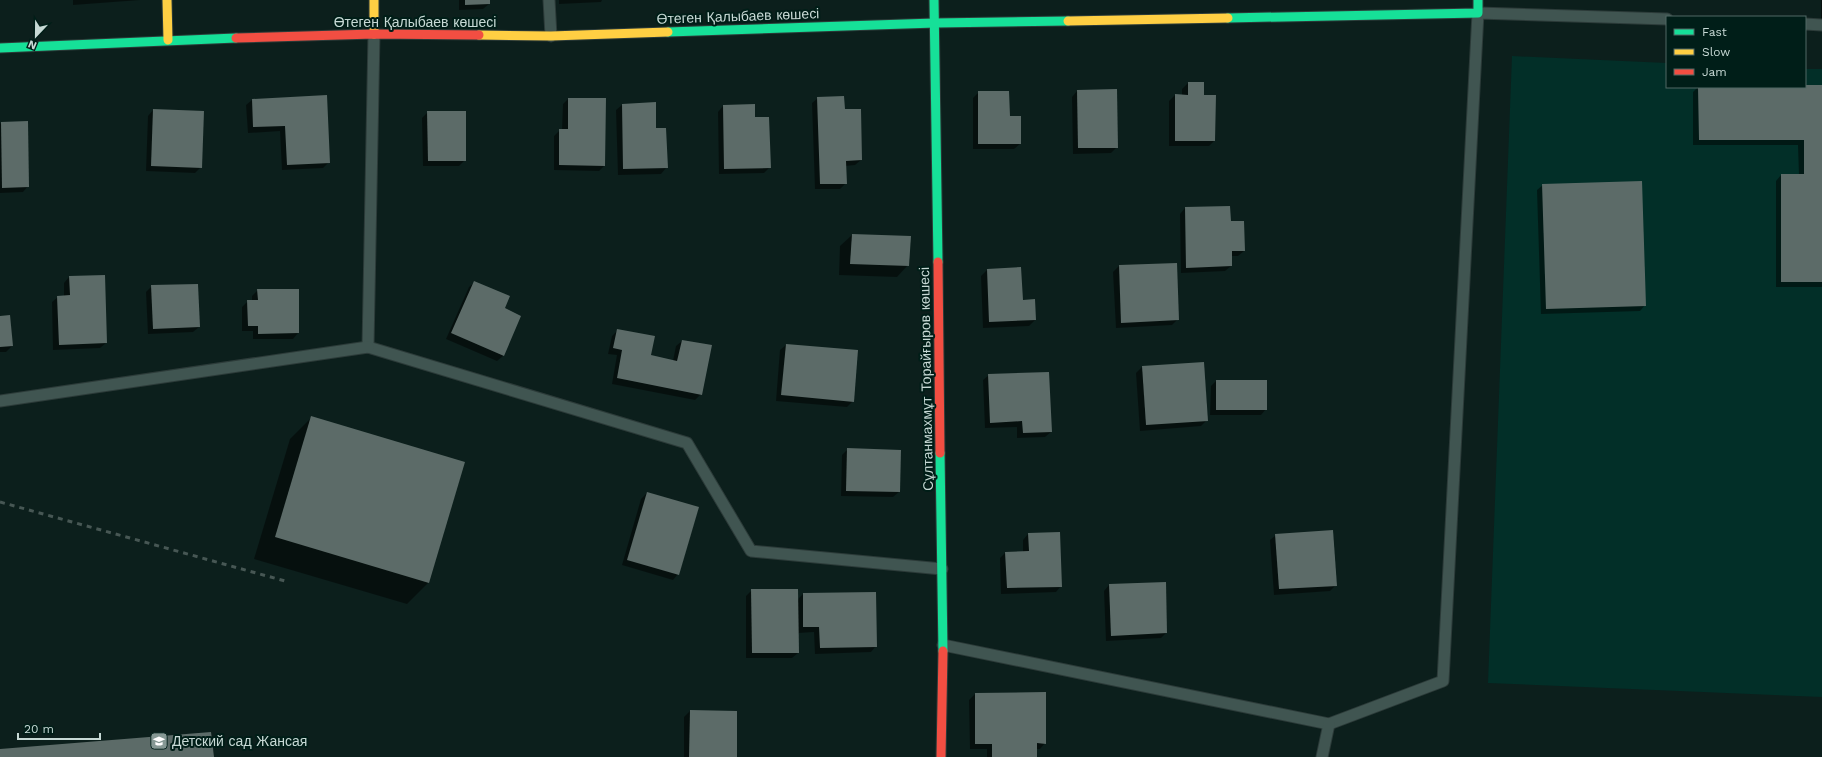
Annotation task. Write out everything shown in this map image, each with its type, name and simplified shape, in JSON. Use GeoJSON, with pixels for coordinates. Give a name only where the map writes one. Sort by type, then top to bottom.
{"type":"FeatureCollection","features":[{"type":"Feature","properties":{"kind":"street"},"geometry":{"type":"LineString","coordinates":[[167,0],[168,40]]}},
{"type":"Feature","properties":{"kind":"street"},"geometry":{"type":"LineString","coordinates":[[374,0],[374,34]]}},
{"type":"Feature","properties":{"kind":"street","name":"Сұлтанмахмұт Торайғыров көшесі"},"geometry":{"type":"LineString","coordinates":[[934,0],[943,645],[942,757]]}},
{"type":"Feature","properties":{"kind":"street"},"geometry":{"type":"LineString","coordinates":[[1478,0],[1478,13]]}},
{"type":"Feature","properties":{"kind":"street","name":"Өтеген Қалыбаев көшесі"},"geometry":{"type":"LineString","coordinates":[[0,48],[168,40],[374,34],[551,36],[935,23],[1478,13]]}},
{"type":"Feature","properties":{"kind":"lane"},"geometry":{"type":"LineString","coordinates":[[549,0],[551,36]]}},
{"type":"Feature","properties":{"kind":"lane"},"geometry":{"type":"LineString","coordinates":[[943,645],[1329,724],[1443,681],[1478,13],[1666,19]]}},
{"type":"Feature","properties":{"kind":"lane"},"geometry":{"type":"LineString","coordinates":[[1806,24],[1822,25]]}},
{"type":"Feature","properties":{"kind":"lane"},"geometry":{"type":"LineString","coordinates":[[368,347],[374,34]]}},
{"type":"Feature","properties":{"kind":"lane"},"geometry":{"type":"LineString","coordinates":[[0,401],[368,347],[687,443],[751,551],[942,569]]}},
{"type":"Feature","properties":{"kind":"lane"},"geometry":{"type":"LineString","coordinates":[[1322,757],[1329,724]]}},
{"type":"Feature","properties":{"kind":"shaded area"},"geometry":{"type":"Polygon","coordinates":[[[1512,56],[1666,63],[1666,88],[1806,88],[1806,69],[1822,69],[1822,697],[1488,683],[1512,56]]]}},
{"type":"Feature","properties":{"kind":"building"},"geometry":{"type":"Polygon","coordinates":[[[465,0],[490,0],[490,4],[465,5],[465,0]]]}},
{"type":"Feature","properties":{"kind":"building"},"geometry":{"type":"Polygon","coordinates":[[[1188,82],[1204,82],[1204,95],[1216,95],[1215,141],[1175,141],[1175,94],[1188,95],[1188,82]]]}},
{"type":"Feature","properties":{"kind":"building"},"geometry":{"type":"Polygon","coordinates":[[[1806,85],[1822,85],[1822,282],[1781,282],[1781,174],[1804,174],[1804,140],[1699,140],[1698,88],[1806,88],[1806,85]]]}},
{"type":"Feature","properties":{"kind":"building"},"geometry":{"type":"Polygon","coordinates":[[[1117,89],[1118,148],[1078,148],[1077,90],[1117,89]]]}},
{"type":"Feature","properties":{"kind":"building"},"geometry":{"type":"Polygon","coordinates":[[[978,91],[1009,91],[1010,116],[1021,116],[1021,144],[978,144],[978,91]]]}},
{"type":"Feature","properties":{"kind":"building"},"geometry":{"type":"Polygon","coordinates":[[[327,95],[330,163],[287,165],[285,126],[253,127],[252,99],[327,95]]]}},
{"type":"Feature","properties":{"kind":"building"},"geometry":{"type":"Polygon","coordinates":[[[844,96],[845,109],[861,109],[862,160],[846,161],[847,184],[820,184],[817,97],[844,96]]]}},
{"type":"Feature","properties":{"kind":"building"},"geometry":{"type":"Polygon","coordinates":[[[568,98],[606,98],[605,166],[559,165],[559,129],[568,129],[568,98]]]}},
{"type":"Feature","properties":{"kind":"building"},"geometry":{"type":"Polygon","coordinates":[[[656,102],[656,128],[666,128],[668,168],[623,169],[622,104],[656,102]]]}},
{"type":"Feature","properties":{"kind":"building"},"geometry":{"type":"Polygon","coordinates":[[[755,104],[755,117],[769,117],[771,168],[724,169],[723,105],[755,104]]]}},
{"type":"Feature","properties":{"kind":"building"},"geometry":{"type":"Polygon","coordinates":[[[153,109],[204,111],[202,168],[151,166],[153,109]]]}},
{"type":"Feature","properties":{"kind":"building"},"geometry":{"type":"Polygon","coordinates":[[[427,111],[466,111],[466,161],[428,161],[427,111]]]}},
{"type":"Feature","properties":{"kind":"building"},"geometry":{"type":"Polygon","coordinates":[[[28,121],[29,187],[2,188],[1,122],[28,121]]]}},
{"type":"Feature","properties":{"kind":"building"},"geometry":{"type":"Polygon","coordinates":[[[1642,181],[1646,306],[1546,309],[1542,184],[1642,181]]]}},
{"type":"Feature","properties":{"kind":"building"},"geometry":{"type":"Polygon","coordinates":[[[1230,206],[1231,221],[1244,221],[1245,251],[1232,251],[1232,266],[1186,268],[1185,207],[1230,206]]]}},
{"type":"Feature","properties":{"kind":"building"},"geometry":{"type":"Polygon","coordinates":[[[852,234],[911,236],[909,266],[850,264],[852,234]]]}},
{"type":"Feature","properties":{"kind":"building"},"geometry":{"type":"Polygon","coordinates":[[[1177,263],[1179,320],[1121,323],[1119,265],[1177,263]]]}},
{"type":"Feature","properties":{"kind":"building"},"geometry":{"type":"Polygon","coordinates":[[[1021,267],[1023,300],[1035,299],[1036,320],[989,322],[987,269],[1021,267]]]}},
{"type":"Feature","properties":{"kind":"building"},"geometry":{"type":"Polygon","coordinates":[[[105,275],[107,343],[59,345],[57,296],[70,295],[69,276],[105,275]]]}},
{"type":"Feature","properties":{"kind":"building"},"geometry":{"type":"Polygon","coordinates":[[[474,281],[510,296],[505,308],[521,316],[504,356],[451,333],[474,281]]]}},
{"type":"Feature","properties":{"kind":"building"},"geometry":{"type":"Polygon","coordinates":[[[198,284],[200,327],[153,329],[151,285],[198,284]]]}},
{"type":"Feature","properties":{"kind":"building"},"geometry":{"type":"Polygon","coordinates":[[[257,289],[299,289],[299,333],[258,334],[258,326],[248,326],[247,300],[258,300],[257,289]]]}},
{"type":"Feature","properties":{"kind":"building"},"geometry":{"type":"Polygon","coordinates":[[[10,315],[13,346],[0,347],[0,316],[10,315]]]}},
{"type":"Feature","properties":{"kind":"building"},"geometry":{"type":"Polygon","coordinates":[[[617,329],[655,336],[651,355],[677,361],[682,340],[712,345],[702,395],[617,378],[622,350],[613,348],[617,329]]]}},
{"type":"Feature","properties":{"kind":"building"},"geometry":{"type":"Polygon","coordinates":[[[786,344],[858,350],[854,402],[781,395],[786,344]]]}},
{"type":"Feature","properties":{"kind":"building"},"geometry":{"type":"Polygon","coordinates":[[[1204,362],[1208,421],[1146,425],[1142,366],[1204,362]]]}},
{"type":"Feature","properties":{"kind":"building"},"geometry":{"type":"Polygon","coordinates":[[[1049,372],[1052,432],[1023,433],[1022,421],[990,423],[988,374],[1049,372]]]}},
{"type":"Feature","properties":{"kind":"building"},"geometry":{"type":"Polygon","coordinates":[[[1216,380],[1267,380],[1267,410],[1216,410],[1216,380]]]}},
{"type":"Feature","properties":{"kind":"building"},"geometry":{"type":"Polygon","coordinates":[[[311,416],[465,462],[429,583],[275,537],[311,416]]]}},
{"type":"Feature","properties":{"kind":"building"},"geometry":{"type":"Polygon","coordinates":[[[847,448],[901,450],[900,492],[846,491],[847,448]]]}},
{"type":"Feature","properties":{"kind":"building"},"geometry":{"type":"Polygon","coordinates":[[[647,492],[699,507],[679,575],[627,560],[647,492]]]}},
{"type":"Feature","properties":{"kind":"building"},"geometry":{"type":"Polygon","coordinates":[[[1333,530],[1337,586],[1279,589],[1275,534],[1333,530]]]}},
{"type":"Feature","properties":{"kind":"building"},"geometry":{"type":"Polygon","coordinates":[[[1060,532],[1062,587],[1007,588],[1005,552],[1029,551],[1028,533],[1060,532]]]}},
{"type":"Feature","properties":{"kind":"building"},"geometry":{"type":"Polygon","coordinates":[[[1166,582],[1167,633],[1111,636],[1109,584],[1166,582]]]}},
{"type":"Feature","properties":{"kind":"building"},"geometry":{"type":"Polygon","coordinates":[[[751,589],[798,589],[799,653],[752,653],[751,589]]]}},
{"type":"Feature","properties":{"kind":"building"},"geometry":{"type":"Polygon","coordinates":[[[876,592],[877,647],[820,648],[819,627],[803,627],[803,593],[876,592]]]}},
{"type":"Feature","properties":{"kind":"building"},"geometry":{"type":"Polygon","coordinates":[[[1046,692],[1046,744],[1037,743],[1037,757],[992,757],[992,744],[975,744],[975,693],[1046,692]]]}},
{"type":"Feature","properties":{"kind":"building"},"geometry":{"type":"Polygon","coordinates":[[[690,710],[737,711],[737,757],[689,757],[690,710]]]}},
{"type":"Feature","properties":{"kind":"building","name":"Детский сад Жансая"},"geometry":{"type":"Polygon","coordinates":[[[211,732],[214,757],[0,757],[0,749],[211,732]]]}},
{"type":"Feature","properties":{"kind":"railway"},"geometry":{"type":"LineString","coordinates":[[0,502],[285,581]]}},
{"type":"Feature","properties":{"kind":"traffic: fast"},"geometry":{"type":"LineString","coordinates":[[934,0],[938,262]]}},
{"type":"Feature","properties":{"kind":"traffic: fast"},"geometry":{"type":"LineString","coordinates":[[1228,18],[1478,13],[1478,0]]}},
{"type":"Feature","properties":{"kind":"traffic: fast"},"geometry":{"type":"LineString","coordinates":[[668,32],[935,23],[1068,21]]}},
{"type":"Feature","properties":{"kind":"traffic: fast"},"geometry":{"type":"LineString","coordinates":[[0,48],[236,38]]}},
{"type":"Feature","properties":{"kind":"traffic: fast"},"geometry":{"type":"LineString","coordinates":[[940,453],[943,651]]}},
{"type":"Feature","properties":{"kind":"traffic: slow"},"geometry":{"type":"LineString","coordinates":[[167,0],[168,40]]}},
{"type":"Feature","properties":{"kind":"traffic: slow"},"geometry":{"type":"LineString","coordinates":[[374,0],[374,34]]}},
{"type":"Feature","properties":{"kind":"traffic: slow"},"geometry":{"type":"LineString","coordinates":[[1068,21],[1228,18]]}},
{"type":"Feature","properties":{"kind":"traffic: slow"},"geometry":{"type":"LineString","coordinates":[[479,35],[551,36],[668,32]]}},
{"type":"Feature","properties":{"kind":"traffic: jam"},"geometry":{"type":"LineString","coordinates":[[236,38],[374,34],[479,35]]}},
{"type":"Feature","properties":{"kind":"traffic: jam"},"geometry":{"type":"LineString","coordinates":[[938,262],[940,453]]}},
{"type":"Feature","properties":{"kind":"traffic: jam"},"geometry":{"type":"LineString","coordinates":[[941,757],[943,651]]}},
{"type":"Feature","properties":{"kind":"place","name":"Детский сад Жансая"},"geometry":{"type":"Point","coordinates":[159,741]}}]}
